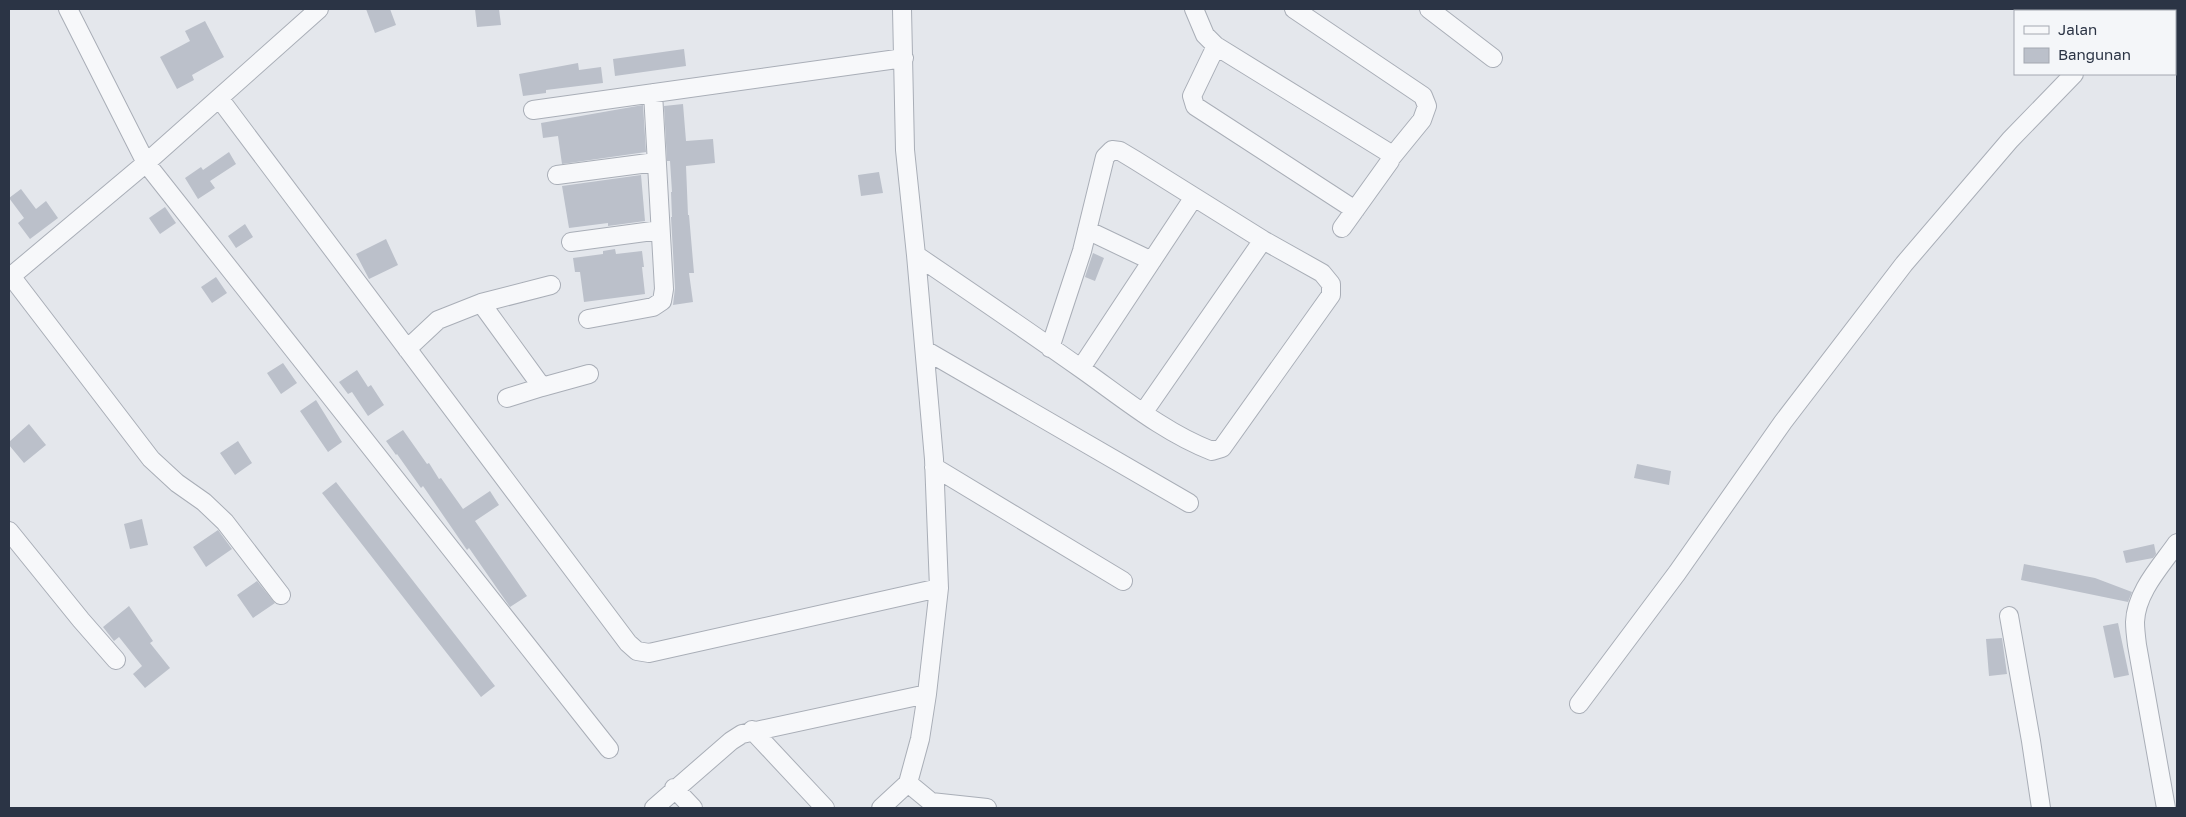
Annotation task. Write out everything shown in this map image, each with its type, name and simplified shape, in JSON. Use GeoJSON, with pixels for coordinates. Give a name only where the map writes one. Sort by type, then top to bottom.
{"type":"FeatureCollection","features":[{"type":"Feature","properties":{"kind":"street"},"geometry":{"type":"LineString","coordinates":[[68,9],[146,163],[609,749]]}},
{"type":"Feature","properties":{"kind":"street"},"geometry":{"type":"LineString","coordinates":[[281,595],[226,522],[204,502],[177,484],[151,459],[10,277],[146,163],[319,9]]}},
{"type":"Feature","properties":{"kind":"street"},"geometry":{"type":"LineString","coordinates":[[881,808],[908,783],[920,739],[928,694],[939,588],[934,468],[925,350],[905,150],[902,9]]}},
{"type":"Feature","properties":{"kind":"street"},"geometry":{"type":"LineString","coordinates":[[1194,9],[1205,35],[1216,46],[1386,151],[1391,158]]}},
{"type":"Feature","properties":{"kind":"street"},"geometry":{"type":"LineString","coordinates":[[1294,9],[1423,96],[1427,106],[1422,120],[1391,158],[1342,228]]}},
{"type":"Feature","properties":{"kind":"street"},"geometry":{"type":"LineString","coordinates":[[1429,9],[1493,58]]}},
{"type":"Feature","properties":{"kind":"street"},"geometry":{"type":"LineString","coordinates":[[1216,46],[1192,96],[1195,106],[1355,210]]}},
{"type":"Feature","properties":{"kind":"street"},"geometry":{"type":"LineString","coordinates":[[533,110],[904,58]]}},
{"type":"Feature","properties":{"kind":"street"},"geometry":{"type":"LineString","coordinates":[[1579,704],[1677,573],[1783,422],[1904,264],[2010,140],[2073,75]]}},
{"type":"Feature","properties":{"kind":"street"},"geometry":{"type":"LineString","coordinates":[[588,319],[653,308],[660,304],[664,288],[653,93]]}},
{"type":"Feature","properties":{"kind":"street"},"geometry":{"type":"LineString","coordinates":[[219,98],[628,643],[637,651],[649,653],[939,588]]}},
{"type":"Feature","properties":{"kind":"street"},"geometry":{"type":"LineString","coordinates":[[916,255],[1050,348],[1081,368],[1143,413],[1212,451],[1220,450],[1331,295],[1331,284],[1326,277],[1120,151],[1109,151],[1082,251],[1050,348]]}},
{"type":"Feature","properties":{"kind":"street"},"geometry":{"type":"LineString","coordinates":[[557,175],[656,162]]}},
{"type":"Feature","properties":{"kind":"street"},"geometry":{"type":"LineString","coordinates":[[1081,368],[1194,197]]}},
{"type":"Feature","properties":{"kind":"street"},"geometry":{"type":"LineString","coordinates":[[571,242],[660,230]]}},
{"type":"Feature","properties":{"kind":"street"},"geometry":{"type":"LineString","coordinates":[[1087,230],[1152,261]]}},
{"type":"Feature","properties":{"kind":"street"},"geometry":{"type":"LineString","coordinates":[[1143,413],[1264,240]]}},
{"type":"Feature","properties":{"kind":"street"},"geometry":{"type":"LineString","coordinates":[[407,349],[438,320],[482,303],[551,285]]}},
{"type":"Feature","properties":{"kind":"street"},"geometry":{"type":"LineString","coordinates":[[482,303],[542,387]]}},
{"type":"Feature","properties":{"kind":"street"},"geometry":{"type":"LineString","coordinates":[[925,350],[1189,503]]}},
{"type":"Feature","properties":{"kind":"street"},"geometry":{"type":"LineString","coordinates":[[506,398],[589,374]]}},
{"type":"Feature","properties":{"kind":"street"},"geometry":{"type":"LineString","coordinates":[[934,468],[1122,581]]}},
{"type":"Feature","properties":{"kind":"street"},"geometry":{"type":"LineString","coordinates":[[9,530],[81,620],[116,660]]}},
{"type":"Feature","properties":{"kind":"street"},"geometry":{"type":"LineString","coordinates":[[2166,808],[2137,645],[2135,621],[2139,600],[2177,543]]}},
{"type":"Feature","properties":{"kind":"street"},"geometry":{"type":"LineString","coordinates":[[2009,616],[2041,808]]}},
{"type":"Feature","properties":{"kind":"street"},"geometry":{"type":"LineString","coordinates":[[654,808],[674,788],[731,741],[752,730],[928,694]]}},
{"type":"Feature","properties":{"kind":"street"},"geometry":{"type":"LineString","coordinates":[[752,730],[825,808]]}},
{"type":"Feature","properties":{"kind":"street"},"geometry":{"type":"LineString","coordinates":[[908,783],[929,805],[987,808]]}},
{"type":"Feature","properties":{"kind":"street"},"geometry":{"type":"LineString","coordinates":[[674,788],[693,808]]}},
{"type":"Feature","properties":{"kind":"building"},"geometry":{"type":"Polygon","coordinates":[[[366,9],[390,9],[396,25],[375,33],[366,9]]]}},
{"type":"Feature","properties":{"kind":"building"},"geometry":{"type":"Polygon","coordinates":[[[475,9],[499,9],[501,25],[477,27],[475,9]]]}},
{"type":"Feature","properties":{"kind":"building"},"geometry":{"type":"Polygon","coordinates":[[[205,21],[224,57],[192,75],[194,80],[177,89],[160,57],[190,41],[185,31],[205,21]]]}},
{"type":"Feature","properties":{"kind":"building"},"geometry":{"type":"Polygon","coordinates":[[[684,49],[686,66],[615,76],[613,59],[684,49]]]}},
{"type":"Feature","properties":{"kind":"building"},"geometry":{"type":"Polygon","coordinates":[[[578,63],[579,70],[601,67],[603,83],[546,90],[546,93],[523,96],[519,74],[578,63]]]}},
{"type":"Feature","properties":{"kind":"building"},"geometry":{"type":"Polygon","coordinates":[[[683,104],[686,141],[713,139],[715,163],[686,166],[688,215],[694,273],[689,273],[693,302],[673,305],[675,288],[671,217],[672,192],[670,161],[667,161],[664,106],[683,104]]]}},
{"type":"Feature","properties":{"kind":"building"},"geometry":{"type":"Polygon","coordinates":[[[643,105],[646,152],[562,164],[558,136],[543,138],[541,123],[643,105]]]}},
{"type":"Feature","properties":{"kind":"building"},"geometry":{"type":"Polygon","coordinates":[[[229,152],[236,164],[210,181],[215,188],[198,199],[185,178],[201,167],[203,170],[229,152]]]}},
{"type":"Feature","properties":{"kind":"building"},"geometry":{"type":"Polygon","coordinates":[[[879,172],[883,193],[861,196],[858,175],[879,172]]]}},
{"type":"Feature","properties":{"kind":"building"},"geometry":{"type":"Polygon","coordinates":[[[641,175],[645,221],[608,226],[608,223],[569,228],[562,186],[641,175]]]}},
{"type":"Feature","properties":{"kind":"building"},"geometry":{"type":"Polygon","coordinates":[[[21,189],[36,209],[46,201],[58,218],[30,239],[18,223],[24,218],[9,198],[21,189]]]}},
{"type":"Feature","properties":{"kind":"building"},"geometry":{"type":"Polygon","coordinates":[[[165,207],[176,223],[160,234],[149,218],[165,207]]]}},
{"type":"Feature","properties":{"kind":"building"},"geometry":{"type":"Polygon","coordinates":[[[245,224],[253,237],[236,248],[228,236],[245,224]]]}},
{"type":"Feature","properties":{"kind":"building"},"geometry":{"type":"Polygon","coordinates":[[[386,239],[398,265],[369,279],[356,254],[386,239]]]}},
{"type":"Feature","properties":{"kind":"building"},"geometry":{"type":"Polygon","coordinates":[[[615,249],[616,254],[642,251],[645,294],[584,302],[580,272],[575,272],[573,258],[603,254],[603,251],[615,249]]]}},
{"type":"Feature","properties":{"kind":"building"},"geometry":{"type":"Polygon","coordinates":[[[1093,253],[1104,258],[1095,281],[1085,277],[1093,253]]]}},
{"type":"Feature","properties":{"kind":"building"},"geometry":{"type":"Polygon","coordinates":[[[216,277],[227,293],[212,303],[201,287],[216,277]]]}},
{"type":"Feature","properties":{"kind":"building"},"geometry":{"type":"Polygon","coordinates":[[[283,363],[297,383],[281,394],[267,373],[283,363]]]}},
{"type":"Feature","properties":{"kind":"building"},"geometry":{"type":"Polygon","coordinates":[[[357,370],[368,387],[371,385],[384,405],[368,416],[352,392],[348,394],[339,382],[357,370]]]}},
{"type":"Feature","properties":{"kind":"building"},"geometry":{"type":"Polygon","coordinates":[[[316,400],[342,442],[328,452],[300,411],[316,400]]]}},
{"type":"Feature","properties":{"kind":"building"},"geometry":{"type":"Polygon","coordinates":[[[29,424],[46,445],[24,463],[9,445],[9,442],[29,424]]]}},
{"type":"Feature","properties":{"kind":"building"},"geometry":{"type":"Polygon","coordinates":[[[403,430],[463,509],[490,491],[499,505],[475,521],[527,596],[510,607],[469,548],[467,550],[423,486],[421,488],[396,455],[386,441],[403,430]]]}},
{"type":"Feature","properties":{"kind":"building"},"geometry":{"type":"Polygon","coordinates":[[[238,441],[252,463],[235,475],[220,453],[238,441]]]}},
{"type":"Feature","properties":{"kind":"building"},"geometry":{"type":"Polygon","coordinates":[[[1637,464],[1671,471],[1669,485],[1634,478],[1637,464]]]}},
{"type":"Feature","properties":{"kind":"building"},"geometry":{"type":"Polygon","coordinates":[[[336,482],[495,686],[481,697],[322,493],[336,482]]]}},
{"type":"Feature","properties":{"kind":"building"},"geometry":{"type":"Polygon","coordinates":[[[142,519],[148,545],[130,549],[124,524],[142,519]]]}},
{"type":"Feature","properties":{"kind":"building"},"geometry":{"type":"Polygon","coordinates":[[[218,530],[232,549],[206,567],[193,547],[218,530]]]}},
{"type":"Feature","properties":{"kind":"building"},"geometry":{"type":"Polygon","coordinates":[[[2154,544],[2156,554],[2153,558],[2126,563],[2123,551],[2154,544]]]}},
{"type":"Feature","properties":{"kind":"building"},"geometry":{"type":"Polygon","coordinates":[[[2024,564],[2095,578],[2132,592],[2128,602],[2021,580],[2024,564]]]}},
{"type":"Feature","properties":{"kind":"building"},"geometry":{"type":"Polygon","coordinates":[[[257,581],[275,603],[253,618],[237,595],[257,581]]]}},
{"type":"Feature","properties":{"kind":"building"},"geometry":{"type":"Polygon","coordinates":[[[129,606],[153,641],[150,643],[170,668],[145,688],[133,674],[142,666],[119,637],[114,641],[103,627],[129,606]]]}},
{"type":"Feature","properties":{"kind":"building"},"geometry":{"type":"Polygon","coordinates":[[[2118,623],[2129,675],[2114,678],[2103,626],[2118,623]]]}},
{"type":"Feature","properties":{"kind":"building"},"geometry":{"type":"Polygon","coordinates":[[[2002,638],[2007,674],[1989,676],[1986,639],[2002,638]]]}}]}
